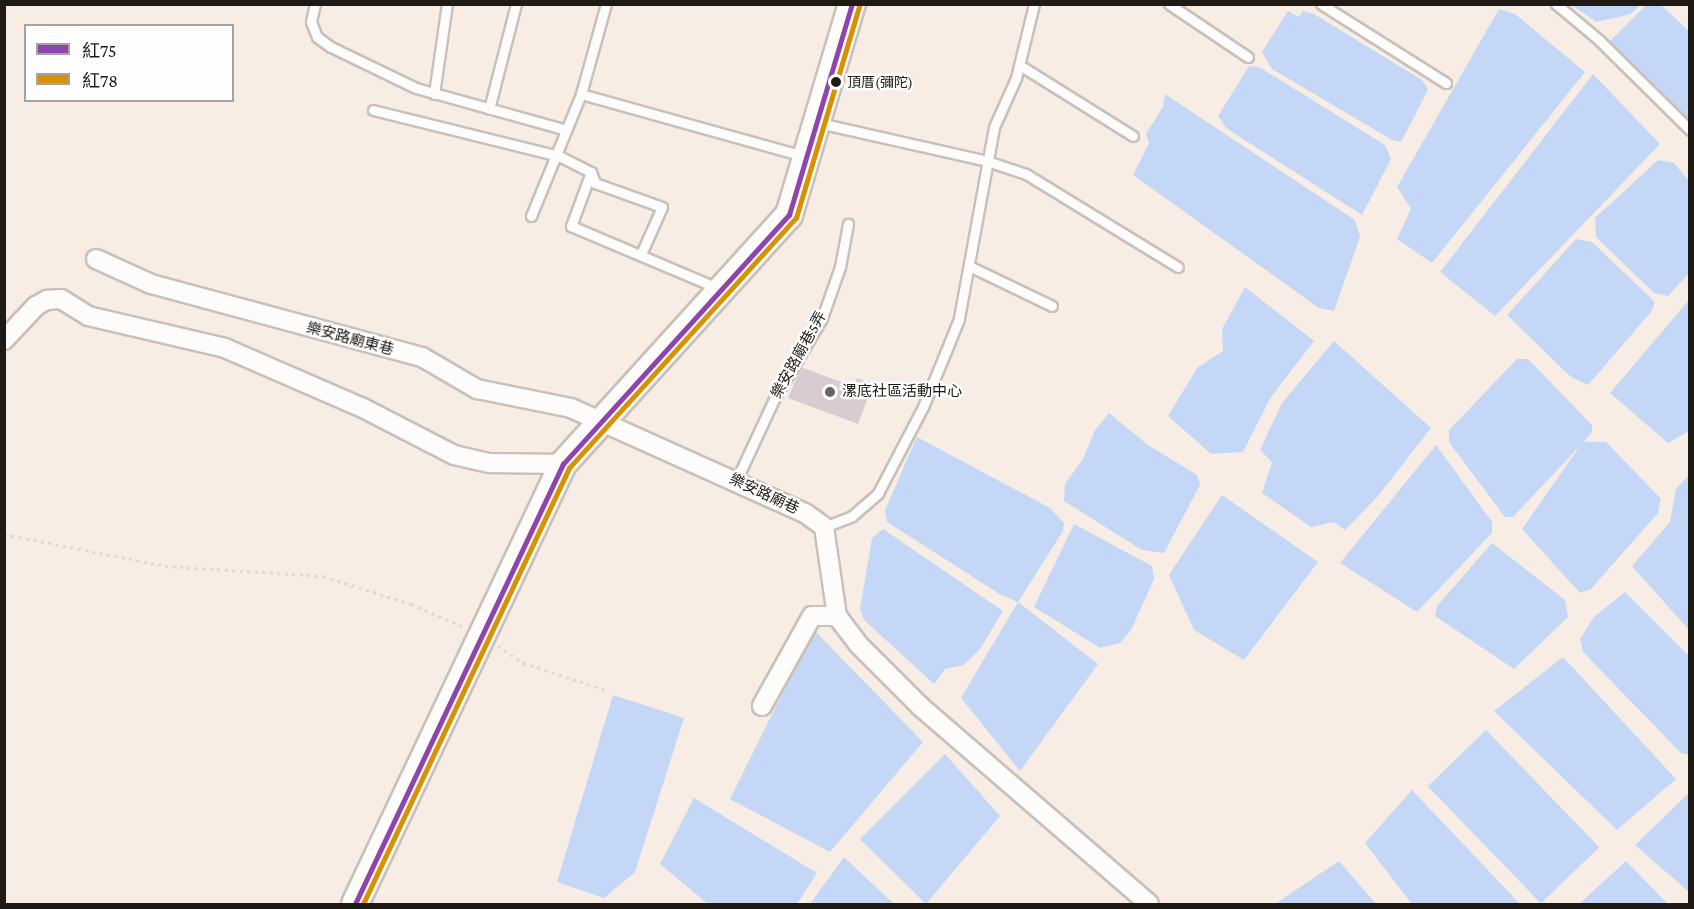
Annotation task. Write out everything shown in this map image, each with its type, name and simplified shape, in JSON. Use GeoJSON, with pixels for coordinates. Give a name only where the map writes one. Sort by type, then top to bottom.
{"type":"FeatureCollection","features":[{"type":"Feature","properties":{"kind":"street"},"geometry":{"type":"LineString","coordinates":[[355,904],[563,464],[789,215],[819,123],[852,4]]}},
{"type":"Feature","properties":{"kind":"street","name":"樂安路廟東巷"},"geometry":{"type":"LineString","coordinates":[[96,259],[151,284],[422,357],[477,389],[571,408],[602,420]]}},
{"type":"Feature","properties":{"kind":"street"},"geometry":{"type":"LineString","coordinates":[[4,340],[36,306],[47,300],[61,299],[88,316],[225,348],[363,408],[454,455],[490,463],[563,464]]}},
{"type":"Feature","properties":{"kind":"street","name":"樂安路廟巷"},"geometry":{"type":"LineString","coordinates":[[602,420],[805,513],[824,527]]}},
{"type":"Feature","properties":{"kind":"street"},"geometry":{"type":"LineString","coordinates":[[824,527],[837,616],[858,644],[921,707],[1149,904]]}},
{"type":"Feature","properties":{"kind":"street"},"geometry":{"type":"LineString","coordinates":[[762,706],[812,616],[837,616]]}},
{"type":"Feature","properties":{"kind":"lane"},"geometry":{"type":"LineString","coordinates":[[315,4],[311,22],[317,37],[434,94],[566,130]]}},
{"type":"Feature","properties":{"kind":"lane"},"geometry":{"type":"LineString","coordinates":[[434,94],[447,4]]}},
{"type":"Feature","properties":{"kind":"lane"},"geometry":{"type":"LineString","coordinates":[[489,109],[516,4]]}},
{"type":"Feature","properties":{"kind":"lane"},"geometry":{"type":"LineString","coordinates":[[531,216],[549,164],[559,156],[566,130],[581,94],[606,4]]}},
{"type":"Feature","properties":{"kind":"lane"},"geometry":{"type":"LineString","coordinates":[[824,527],[852,516],[878,493],[923,407],[959,318],[987,161],[998,113],[1021,66],[1034,6],[1023,4]]}},
{"type":"Feature","properties":{"kind":"lane"},"geometry":{"type":"LineString","coordinates":[[1169,4],[1248,57]]}},
{"type":"Feature","properties":{"kind":"lane"},"geometry":{"type":"LineString","coordinates":[[1321,4],[1446,82]]}},
{"type":"Feature","properties":{"kind":"lane"},"geometry":{"type":"LineString","coordinates":[[1556,4],[1599,40],[1689,130]]}},
{"type":"Feature","properties":{"kind":"lane"},"geometry":{"type":"LineString","coordinates":[[1021,66],[1133,136]]}},
{"type":"Feature","properties":{"kind":"lane"},"geometry":{"type":"LineString","coordinates":[[581,94],[808,158]]}},
{"type":"Feature","properties":{"kind":"lane"},"geometry":{"type":"LineString","coordinates":[[373,110],[559,156],[591,172],[596,183],[662,207],[641,254]]}},
{"type":"Feature","properties":{"kind":"lane"},"geometry":{"type":"LineString","coordinates":[[819,123],[987,161],[1026,174],[1178,267]]}},
{"type":"Feature","properties":{"kind":"lane"},"geometry":{"type":"LineString","coordinates":[[591,172],[571,226],[722,290]]}},
{"type":"Feature","properties":{"kind":"lane","name":"樂安路廟巷5弄"},"geometry":{"type":"LineString","coordinates":[[736,481],[774,399],[822,318],[840,267],[848,224]]}},
{"type":"Feature","properties":{"kind":"lane"},"geometry":{"type":"LineString","coordinates":[[969,266],[1052,306]]}},
{"type":"Feature","properties":{"kind":"path"},"geometry":{"type":"LineString","coordinates":[[4,534],[165,566],[323,576],[411,604],[481,635],[524,663],[609,691]]}},
{"type":"Feature","properties":{"kind":"water"},"geometry":{"type":"Polygon","coordinates":[[[1572,5],[1640,5],[1631,14],[1596,22],[1572,5]]]}},
{"type":"Feature","properties":{"kind":"water"},"geometry":{"type":"Polygon","coordinates":[[[1646,5],[1661,5],[1689,31],[1689,129],[1609,42],[1646,5]]]}},
{"type":"Feature","properties":{"kind":"water"},"geometry":{"type":"Polygon","coordinates":[[[1499,9],[1515,14],[1585,72],[1432,263],[1397,239],[1411,209],[1397,187],[1499,9]]]}},
{"type":"Feature","properties":{"kind":"water"},"geometry":{"type":"Polygon","coordinates":[[[1288,11],[1299,17],[1303,11],[1314,14],[1422,80],[1428,90],[1401,142],[1392,140],[1272,69],[1262,52],[1288,11]]]}},
{"type":"Feature","properties":{"kind":"water"},"geometry":{"type":"Polygon","coordinates":[[[1249,66],[1259,67],[1385,145],[1391,159],[1362,215],[1226,128],[1218,116],[1249,66]]]}},
{"type":"Feature","properties":{"kind":"water"},"geometry":{"type":"Polygon","coordinates":[[[1593,74],[1660,144],[1495,316],[1440,272],[1593,74]]]}},
{"type":"Feature","properties":{"kind":"water"},"geometry":{"type":"Polygon","coordinates":[[[1165,94],[1355,220],[1360,237],[1334,311],[1319,308],[1133,175],[1149,143],[1146,134],[1163,107],[1165,94]]]}},
{"type":"Feature","properties":{"kind":"water"},"geometry":{"type":"Polygon","coordinates":[[[1658,160],[1674,163],[1689,181],[1689,273],[1668,296],[1654,293],[1596,237],[1595,218],[1658,160]]]}},
{"type":"Feature","properties":{"kind":"water"},"geometry":{"type":"Polygon","coordinates":[[[1576,239],[1592,242],[1655,302],[1651,312],[1588,385],[1571,377],[1507,315],[1576,239]]]}},
{"type":"Feature","properties":{"kind":"water"},"geometry":{"type":"Polygon","coordinates":[[[1245,287],[1314,341],[1271,397],[1243,452],[1211,454],[1168,416],[1197,368],[1223,351],[1222,329],[1245,287]]]}},
{"type":"Feature","properties":{"kind":"water"},"geometry":{"type":"Polygon","coordinates":[[[1689,300],[1689,431],[1668,443],[1610,393],[1689,300]]]}},
{"type":"Feature","properties":{"kind":"water"},"geometry":{"type":"Polygon","coordinates":[[[1334,341],[1431,428],[1378,496],[1345,530],[1334,522],[1311,527],[1262,493],[1272,462],[1260,450],[1282,403],[1334,341]]]}},
{"type":"Feature","properties":{"kind":"water"},"geometry":{"type":"Polygon","coordinates":[[[1517,359],[1528,359],[1592,425],[1592,432],[1584,442],[1606,442],[1661,499],[1658,513],[1591,589],[1580,593],[1522,529],[1580,446],[1513,517],[1505,517],[1449,442],[1449,430],[1517,359]]]}},
{"type":"Feature","properties":{"kind":"water"},"geometry":{"type":"Polygon","coordinates":[[[1109,413],[1148,445],[1197,475],[1200,485],[1164,553],[1142,550],[1064,501],[1065,484],[1083,459],[1095,430],[1109,413]]]}},
{"type":"Feature","properties":{"kind":"water"},"geometry":{"type":"Polygon","coordinates":[[[917,437],[1050,508],[1064,523],[1063,531],[1018,602],[998,593],[887,522],[885,510],[917,437]]]}},
{"type":"Feature","properties":{"kind":"water"},"geometry":{"type":"Polygon","coordinates":[[[1436,445],[1492,522],[1492,533],[1417,612],[1340,563],[1436,445]]]}},
{"type":"Feature","properties":{"kind":"water"},"geometry":{"type":"Polygon","coordinates":[[[1689,475],[1689,630],[1632,566],[1670,522],[1676,489],[1689,475]]]}},
{"type":"Feature","properties":{"kind":"water"},"geometry":{"type":"Polygon","coordinates":[[[1222,495],[1318,562],[1244,660],[1194,630],[1169,575],[1222,495]]]}},
{"type":"Feature","properties":{"kind":"water"},"geometry":{"type":"Polygon","coordinates":[[[1074,524],[1152,566],[1154,579],[1131,630],[1120,643],[1100,648],[1034,607],[1074,524]]]}},
{"type":"Feature","properties":{"kind":"water"},"geometry":{"type":"Polygon","coordinates":[[[883,529],[1003,611],[980,649],[964,665],[945,669],[934,684],[864,620],[860,609],[872,538],[883,529]]]}},
{"type":"Feature","properties":{"kind":"water"},"geometry":{"type":"Polygon","coordinates":[[[1492,543],[1565,600],[1568,617],[1514,669],[1435,616],[1437,606],[1492,543]]]}},
{"type":"Feature","properties":{"kind":"water"},"geometry":{"type":"Polygon","coordinates":[[[1625,592],[1689,656],[1689,755],[1681,753],[1583,652],[1580,639],[1594,617],[1625,592]]]}},
{"type":"Feature","properties":{"kind":"water"},"geometry":{"type":"Polygon","coordinates":[[[1018,602],[1098,664],[1020,771],[961,698],[1018,602]]]}},
{"type":"Feature","properties":{"kind":"water"},"geometry":{"type":"Polygon","coordinates":[[[814,630],[923,742],[830,852],[730,799],[814,630]]]}},
{"type":"Feature","properties":{"kind":"water"},"geometry":{"type":"Polygon","coordinates":[[[1563,657],[1676,779],[1617,830],[1494,711],[1563,657]]]}},
{"type":"Feature","properties":{"kind":"water"},"geometry":{"type":"Polygon","coordinates":[[[613,695],[684,718],[635,872],[604,898],[557,882],[613,695]]]}},
{"type":"Feature","properties":{"kind":"water"},"geometry":{"type":"Polygon","coordinates":[[[1486,730],[1599,847],[1541,904],[1428,786],[1486,730]]]}},
{"type":"Feature","properties":{"kind":"water"},"geometry":{"type":"Polygon","coordinates":[[[945,754],[1000,816],[926,904],[860,839],[945,754]]]}},
{"type":"Feature","properties":{"kind":"water"},"geometry":{"type":"Polygon","coordinates":[[[1412,790],[1520,904],[1412,904],[1365,843],[1412,790]]]}},
{"type":"Feature","properties":{"kind":"water"},"geometry":{"type":"Polygon","coordinates":[[[1689,793],[1689,892],[1635,845],[1689,793]]]}},
{"type":"Feature","properties":{"kind":"water"},"geometry":{"type":"Polygon","coordinates":[[[694,798],[817,873],[797,904],[708,904],[660,864],[694,798]]]}},
{"type":"Feature","properties":{"kind":"water"},"geometry":{"type":"Polygon","coordinates":[[[844,857],[894,904],[810,904],[844,857]]]}},
{"type":"Feature","properties":{"kind":"water"},"geometry":{"type":"Polygon","coordinates":[[[1339,861],[1376,904],[1275,904],[1339,861]]]}},
{"type":"Feature","properties":{"kind":"water"},"geometry":{"type":"Polygon","coordinates":[[[1626,861],[1668,904],[1579,904],[1626,861]]]}},
{"type":"Feature","properties":{"kind":"building","name":"漯底社區活動中心"},"geometry":{"type":"Polygon","coordinates":[[[801,367],[854,387],[857,378],[873,384],[858,424],[788,398],[801,367]]]}},
{"type":"Feature","properties":{"kind":"transit line","name":"紅75"},"geometry":{"type":"LineString","coordinates":[[355,904],[563,464],[789,215],[852,4]]}},
{"type":"Feature","properties":{"kind":"transit line","name":"紅78"},"geometry":{"type":"LineString","coordinates":[[363,904],[569,468],[796,218],[859,6]]}},
{"type":"Feature","properties":{"kind":"place","name":"頂厝(彌陀)"},"geometry":{"type":"Point","coordinates":[836,82]}},
{"type":"Feature","properties":{"kind":"place","name":"漯底社區活動中心"},"geometry":{"type":"Point","coordinates":[830,392]}}]}
